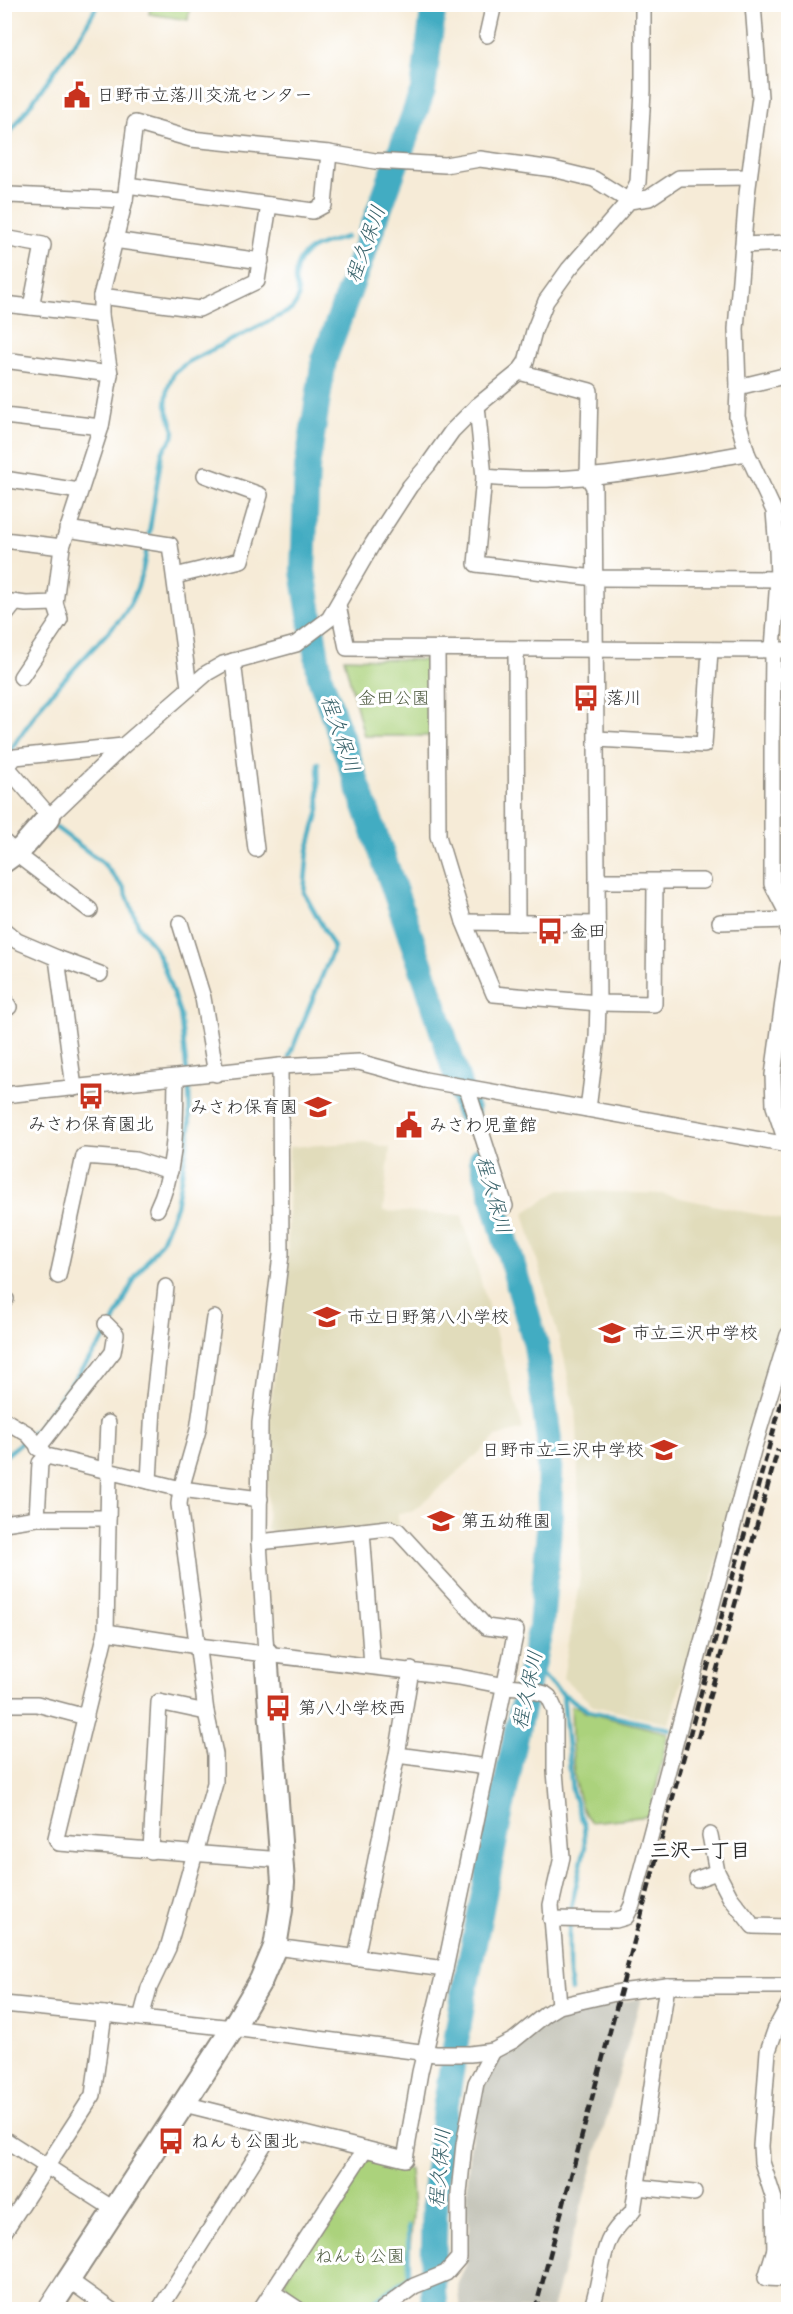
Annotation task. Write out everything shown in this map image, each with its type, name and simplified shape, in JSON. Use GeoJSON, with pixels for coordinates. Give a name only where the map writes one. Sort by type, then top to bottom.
{"type":"FeatureCollection","features":[{"type":"Feature","properties":{"kind":"street"},"geometry":{"type":"LineString","coordinates":[[487,35],[494,4]]}},
{"type":"Feature","properties":{"kind":"street"},"geometry":{"type":"LineString","coordinates":[[90,910],[8,852],[46,821],[123,746],[207,673],[233,661],[300,641],[329,619],[373,543],[410,486],[452,431],[477,405],[519,372],[526,362],[534,331],[546,301],[569,268],[629,201],[638,182],[643,91],[643,4]]}},
{"type":"Feature","properties":{"kind":"street"},"geometry":{"type":"LineString","coordinates":[[720,922],[788,924],[785,909],[772,884],[781,650],[774,511],[747,453],[737,417],[735,335],[749,177],[760,97],[753,4]]}},
{"type":"Feature","properties":{"kind":"street"},"geometry":{"type":"LineString","coordinates":[[21,677],[60,619],[55,603],[62,547],[101,427],[110,374],[101,315],[101,297],[126,193],[135,123],[191,139],[329,153],[377,161],[445,165],[480,159],[554,169],[594,179],[629,201],[649,198],[679,178],[749,177]]}},
{"type":"Feature","properties":{"kind":"street"},"geometry":{"type":"LineString","coordinates":[[4,201],[9,195],[126,193],[313,211],[324,205],[329,153]]}},
{"type":"Feature","properties":{"kind":"street"},"geometry":{"type":"LineString","coordinates":[[101,297],[199,309],[257,281],[269,205]]}},
{"type":"Feature","properties":{"kind":"street"},"geometry":{"type":"LineString","coordinates":[[4,238],[43,245],[31,307]]}},
{"type":"Feature","properties":{"kind":"street"},"geometry":{"type":"LineString","coordinates":[[114,240],[261,261]]}},
{"type":"Feature","properties":{"kind":"street"},"geometry":{"type":"LineString","coordinates":[[743,245],[789,243]]}},
{"type":"Feature","properties":{"kind":"street"},"geometry":{"type":"LineString","coordinates":[[4,304],[101,315]]}},
{"type":"Feature","properties":{"kind":"street"},"geometry":{"type":"LineString","coordinates":[[4,360],[110,374]]}},
{"type":"Feature","properties":{"kind":"street"},"geometry":{"type":"LineString","coordinates":[[519,372],[590,391],[588,477],[594,488],[598,1003],[597,1038],[588,1110]]}},
{"type":"Feature","properties":{"kind":"street"},"geometry":{"type":"LineString","coordinates":[[738,387],[789,375]]}},
{"type":"Feature","properties":{"kind":"street"},"geometry":{"type":"LineString","coordinates":[[477,405],[484,477],[476,564],[595,578],[778,579]]}},
{"type":"Feature","properties":{"kind":"street"},"geometry":{"type":"LineString","coordinates":[[4,416],[101,427]]}},
{"type":"Feature","properties":{"kind":"street"},"geometry":{"type":"LineString","coordinates":[[484,477],[516,480],[588,477],[747,453]]}},
{"type":"Feature","properties":{"kind":"street"},"geometry":{"type":"LineString","coordinates":[[175,576],[241,560],[260,495],[205,475]]}},
{"type":"Feature","properties":{"kind":"street"},"geometry":{"type":"LineString","coordinates":[[4,479],[79,491]]}},
{"type":"Feature","properties":{"kind":"street"},"geometry":{"type":"LineString","coordinates":[[67,529],[170,545],[189,687]]}},
{"type":"Feature","properties":{"kind":"street"},"geometry":{"type":"LineString","coordinates":[[4,540],[62,547]]}},
{"type":"Feature","properties":{"kind":"street"},"geometry":{"type":"LineString","coordinates":[[4,617],[10,602],[55,603]]}},
{"type":"Feature","properties":{"kind":"street"},"geometry":{"type":"LineString","coordinates":[[338,605],[348,648],[781,650]]}},
{"type":"Feature","properties":{"kind":"street"},"geometry":{"type":"LineString","coordinates":[[437,649],[438,836],[464,922],[494,994],[598,1003],[654,1004],[655,882]]}},
{"type":"Feature","properties":{"kind":"street"},"geometry":{"type":"LineString","coordinates":[[516,649],[518,923]]}},
{"type":"Feature","properties":{"kind":"street"},"geometry":{"type":"LineString","coordinates":[[597,739],[704,745],[710,650]]}},
{"type":"Feature","properties":{"kind":"street"},"geometry":{"type":"LineString","coordinates":[[233,661],[256,849]]}},
{"type":"Feature","properties":{"kind":"street"},"geometry":{"type":"LineString","coordinates":[[46,821],[7,767],[15,757],[123,746]]}},
{"type":"Feature","properties":{"kind":"street"},"geometry":{"type":"LineString","coordinates":[[597,881],[703,881]]}},
{"type":"Feature","properties":{"kind":"street"},"geometry":{"type":"LineString","coordinates":[[464,922],[597,924]]}},
{"type":"Feature","properties":{"kind":"street"},"geometry":{"type":"LineString","coordinates":[[180,923],[203,998],[216,1074]]}},
{"type":"Feature","properties":{"kind":"street"},"geometry":{"type":"LineString","coordinates":[[4,930],[17,941],[100,974]]}},
{"type":"Feature","properties":{"kind":"street"},"geometry":{"type":"LineString","coordinates":[[57,958],[74,1088]]}},
{"type":"Feature","properties":{"kind":"street"},"geometry":{"type":"LineString","coordinates":[[4,1095],[280,1066],[359,1062],[465,1087],[788,1144],[774,1106],[773,1075],[789,965]]}},
{"type":"Feature","properties":{"kind":"street"},"geometry":{"type":"LineString","coordinates":[[50,2310],[233,2028],[261,1980],[275,1947],[282,1892],[282,1860],[259,1542],[260,1423],[281,1255],[280,1066]]}},
{"type":"Feature","properties":{"kind":"street"},"geometry":{"type":"LineString","coordinates":[[157,1209],[165,1193],[175,1145],[177,1078]]}},
{"type":"Feature","properties":{"kind":"street"},"geometry":{"type":"LineString","coordinates":[[465,1087],[505,1206]]}},
{"type":"Feature","properties":{"kind":"street"},"geometry":{"type":"LineString","coordinates":[[58,1276],[84,1156],[135,1160],[170,1171]]}},
{"type":"Feature","properties":{"kind":"street"},"geometry":{"type":"LineString","coordinates":[[149,1481],[153,1407],[166,1287]]}},
{"type":"Feature","properties":{"kind":"street"},"geometry":{"type":"LineString","coordinates":[[141,2018],[149,1988],[168,1948],[215,1783],[215,1754],[206,1712],[179,1504],[198,1430],[214,1318]]}},
{"type":"Feature","properties":{"kind":"street"},"geometry":{"type":"LineString","coordinates":[[36,1444],[113,1352],[110,1328]]}},
{"type":"Feature","properties":{"kind":"street"},"geometry":{"type":"LineString","coordinates":[[551,1919],[616,1920],[626,1917],[632,1905],[753,1450],[789,1335]]}},
{"type":"Feature","properties":{"kind":"street"},"geometry":{"type":"LineString","coordinates":[[4,1420],[36,1444],[107,1471],[181,1489],[260,1499]]}},
{"type":"Feature","properties":{"kind":"street"},"geometry":{"type":"LineString","coordinates":[[108,1423],[106,1632],[56,1838],[59,1844],[282,1860]]}},
{"type":"Feature","properties":{"kind":"street"},"geometry":{"type":"LineString","coordinates":[[36,1444],[40,1463],[37,1518]]}},
{"type":"Feature","properties":{"kind":"street"},"geometry":{"type":"LineString","coordinates":[[4,1523],[37,1518],[108,1518]]}},
{"type":"Feature","properties":{"kind":"street"},"geometry":{"type":"LineString","coordinates":[[183,2104],[405,2159],[425,2052],[488,1767],[512,1687],[516,1631],[486,1627],[398,1530],[388,1528],[259,1542]]}},
{"type":"Feature","properties":{"kind":"street"},"geometry":{"type":"LineString","coordinates":[[362,1531],[372,1665]]}},
{"type":"Feature","properties":{"kind":"street"},"geometry":{"type":"LineString","coordinates":[[106,1632],[198,1646],[411,1670],[545,1694],[553,1702],[555,1710],[556,1794],[562,1857],[551,1905],[559,2006]]}},
{"type":"Feature","properties":{"kind":"street"},"geometry":{"type":"LineString","coordinates":[[356,1958],[397,1755],[411,1670]]}},
{"type":"Feature","properties":{"kind":"street"},"geometry":{"type":"LineString","coordinates":[[151,1851],[159,1702],[206,1712]]}},
{"type":"Feature","properties":{"kind":"street"},"geometry":{"type":"LineString","coordinates":[[4,1704],[38,1704],[86,1717]]}},
{"type":"Feature","properties":{"kind":"street"},"geometry":{"type":"LineString","coordinates":[[397,1755],[488,1767]]}},
{"type":"Feature","properties":{"kind":"street"},"geometry":{"type":"LineString","coordinates":[[710,1835],[717,1872],[730,1897],[753,1926],[789,1927]]}},
{"type":"Feature","properties":{"kind":"street"},"geometry":{"type":"LineString","coordinates":[[697,1879],[717,1872]]}},
{"type":"Feature","properties":{"kind":"street"},"geometry":{"type":"LineString","coordinates":[[275,1947],[445,1969]]}},
{"type":"Feature","properties":{"kind":"street"},"geometry":{"type":"LineString","coordinates":[[591,2310],[608,2243],[618,2226],[633,2211],[667,1986]]}},
{"type":"Feature","properties":{"kind":"street"},"geometry":{"type":"LineString","coordinates":[[4,2004],[233,2028],[441,2054],[470,2054],[493,2050],[514,2040],[559,2006],[628,1990],[667,1986],[789,1986]]}},
{"type":"Feature","properties":{"kind":"street"},"geometry":{"type":"LineString","coordinates":[[788,2281],[777,2260],[774,2199],[762,2162],[761,2130],[768,2051],[776,2028],[789,2006]]}},
{"type":"Feature","properties":{"kind":"street"},"geometry":{"type":"LineString","coordinates":[[4,2232],[93,2095],[104,2014]]}},
{"type":"Feature","properties":{"kind":"street"},"geometry":{"type":"LineString","coordinates":[[382,2310],[414,2286],[446,2273],[459,2258],[459,2193],[469,2116],[476,2083],[493,2050]]}},
{"type":"Feature","properties":{"kind":"street"},"geometry":{"type":"LineString","coordinates":[[159,2310],[275,2127]]}},
{"type":"Feature","properties":{"kind":"street"},"geometry":{"type":"LineString","coordinates":[[4,2139],[115,2210]]}},
{"type":"Feature","properties":{"kind":"street"},"geometry":{"type":"LineString","coordinates":[[261,2310],[365,2149]]}},
{"type":"Feature","properties":{"kind":"street"},"geometry":{"type":"LineString","coordinates":[[637,2187],[694,2193]]}},
{"type":"Feature","properties":{"kind":"street"},"geometry":{"type":"LineString","coordinates":[[69,2280],[111,2310]]}},
{"type":"Feature","properties":{"kind":"street"},"geometry":{"type":"LineString","coordinates":[[272,2292],[300,2310]]}},
{"type":"Feature","properties":{"kind":"shaded area"},"geometry":{"type":"Polygon","coordinates":[[[365,1142],[390,1148],[383,1211],[462,1215],[523,1429],[496,1437],[411,1512],[398,1513],[398,1526],[274,1533],[267,1529],[268,1426],[287,1269],[289,1147],[365,1142]]]}},
{"type":"Feature","properties":{"kind":"shaded area","name":"日野市立三沢中学校"},"geometry":{"type":"Polygon","coordinates":[[[560,1190],[661,1194],[788,1221],[788,1322],[669,1724],[594,1706],[563,1678],[580,1577],[577,1421],[564,1357],[524,1213],[560,1190]]]}},
{"type":"Feature","properties":{"kind":"shaded area"},"geometry":{"type":"Polygon","coordinates":[[[641,1998],[552,2309],[461,2309],[458,2283],[466,2265],[469,2229],[466,2207],[469,2152],[480,2095],[488,2075],[500,2058],[563,2013],[641,1998]]]}},
{"type":"Feature","properties":{"kind":"green space"},"geometry":{"type":"Polygon","coordinates":[[[151,5],[190,5],[188,20],[149,14],[151,5]]]}},
{"type":"Feature","properties":{"kind":"green space","name":"金田公園"},"geometry":{"type":"Polygon","coordinates":[[[344,658],[426,660],[430,665],[431,736],[364,736],[344,658]]]}},
{"type":"Feature","properties":{"kind":"green space"},"geometry":{"type":"Polygon","coordinates":[[[571,1706],[578,1707],[585,1712],[668,1733],[650,1816],[590,1822],[578,1797],[575,1782],[571,1706]]]}},
{"type":"Feature","properties":{"kind":"green space","name":"ねんも公園"},"geometry":{"type":"Polygon","coordinates":[[[364,2160],[378,2160],[410,2170],[413,2212],[407,2283],[371,2309],[304,2309],[288,2299],[285,2280],[364,2160]]]}},
{"type":"Feature","properties":{"kind":"waterway"},"geometry":{"type":"LineString","coordinates":[[4,141],[83,31],[98,4]]}},
{"type":"Feature","properties":{"kind":"waterway","name":"程久保川"},"geometry":{"type":"LineString","coordinates":[[434,4],[423,90],[324,360],[307,468],[303,571],[320,677],[428,986],[467,1110]]}},
{"type":"Feature","properties":{"kind":"waterway"},"geometry":{"type":"LineString","coordinates":[[149,534],[162,452],[173,437],[174,430],[166,405],[168,387],[174,373],[188,362],[291,310],[298,298],[295,277],[302,256],[315,247],[347,237]]}},
{"type":"Feature","properties":{"kind":"waterway"},"geometry":{"type":"LineString","coordinates":[[358,246],[364,248]]}},
{"type":"Feature","properties":{"kind":"waterway"},"geometry":{"type":"LineString","coordinates":[[6,757],[44,701],[127,610],[144,566],[147,547]]}},
{"type":"Feature","properties":{"kind":"waterway"},"geometry":{"type":"LineString","coordinates":[[332,748],[342,740]]}},
{"type":"Feature","properties":{"kind":"waterway"},"geometry":{"type":"LineString","coordinates":[[289,1057],[334,947],[304,893],[308,850],[319,810],[318,763]]}},
{"type":"Feature","properties":{"kind":"waterway"},"geometry":{"type":"LineString","coordinates":[[4,1457],[37,1429],[108,1334],[136,1276],[161,1242],[176,1206],[190,1129],[189,1090],[180,1014],[163,965],[154,947],[139,927],[124,888],[103,863],[50,823]]}},
{"type":"Feature","properties":{"kind":"waterway","name":"程久保川"},"geometry":{"type":"LineString","coordinates":[[435,2310],[433,2291],[435,2193],[445,2109],[464,1993],[519,1721],[541,1627],[550,1516],[549,1440],[536,1345],[482,1159]]}},
{"type":"Feature","properties":{"kind":"waterway"},"geometry":{"type":"LineString","coordinates":[[532,1667],[563,1694],[572,1791],[584,1826],[585,1847],[571,1907],[569,1934],[571,1991]]}},
{"type":"Feature","properties":{"kind":"waterway"},"geometry":{"type":"LineString","coordinates":[[563,1694],[589,1711],[670,1729]]}},
{"type":"Feature","properties":{"kind":"waterway"},"geometry":{"type":"LineString","coordinates":[[423,2225],[434,2224]]}},
{"type":"Feature","properties":{"kind":"waterway"},"geometry":{"type":"LineString","coordinates":[[368,2310],[377,2299],[409,2277],[408,2226]]}},
{"type":"Feature","properties":{"kind":"railway"},"geometry":{"type":"LineString","coordinates":[[535,2310],[720,1622],[788,1379]]}},
{"type":"Feature","properties":{"kind":"railway"},"geometry":{"type":"LineString","coordinates":[[698,1738],[778,1449]]}},
{"type":"Feature","properties":{"kind":"place","name":"日野市立落川交流センター"},"geometry":{"type":"Point","coordinates":[77,95]}},
{"type":"Feature","properties":{"kind":"place","name":"落川"},"geometry":{"type":"Point","coordinates":[586,698]}},
{"type":"Feature","properties":{"kind":"place","name":"金田"},"geometry":{"type":"Point","coordinates":[550,931]}},
{"type":"Feature","properties":{"kind":"place","name":"みさわ保育園北"},"geometry":{"type":"Point","coordinates":[91,1096]}},
{"type":"Feature","properties":{"kind":"place","name":"みさわ保育園"},"geometry":{"type":"Point","coordinates":[318,1107]}},
{"type":"Feature","properties":{"kind":"place","name":"みさわ児童館"},"geometry":{"type":"Point","coordinates":[409,1125]}},
{"type":"Feature","properties":{"kind":"place","name":"市立日野第八小学校"},"geometry":{"type":"Point","coordinates":[327,1317]}},
{"type":"Feature","properties":{"kind":"place","name":"市立三沢中学校"},"geometry":{"type":"Point","coordinates":[612,1333]}},
{"type":"Feature","properties":{"kind":"place","name":"日野市立三沢中学校"},"geometry":{"type":"Point","coordinates":[664,1450]}},
{"type":"Feature","properties":{"kind":"place","name":"第五幼稚園"},"geometry":{"type":"Point","coordinates":[441,1521]}},
{"type":"Feature","properties":{"kind":"place","name":"第八小学校西"},"geometry":{"type":"Point","coordinates":[278,1708]}},
{"type":"Feature","properties":{"kind":"place","name":"ねんも公園北"},"geometry":{"type":"Point","coordinates":[171,2141]}},
{"type":"Feature","properties":{"kind":"district","name":"三沢一丁目"},"geometry":{"type":"Point","coordinates":[700,1851]}}]}
